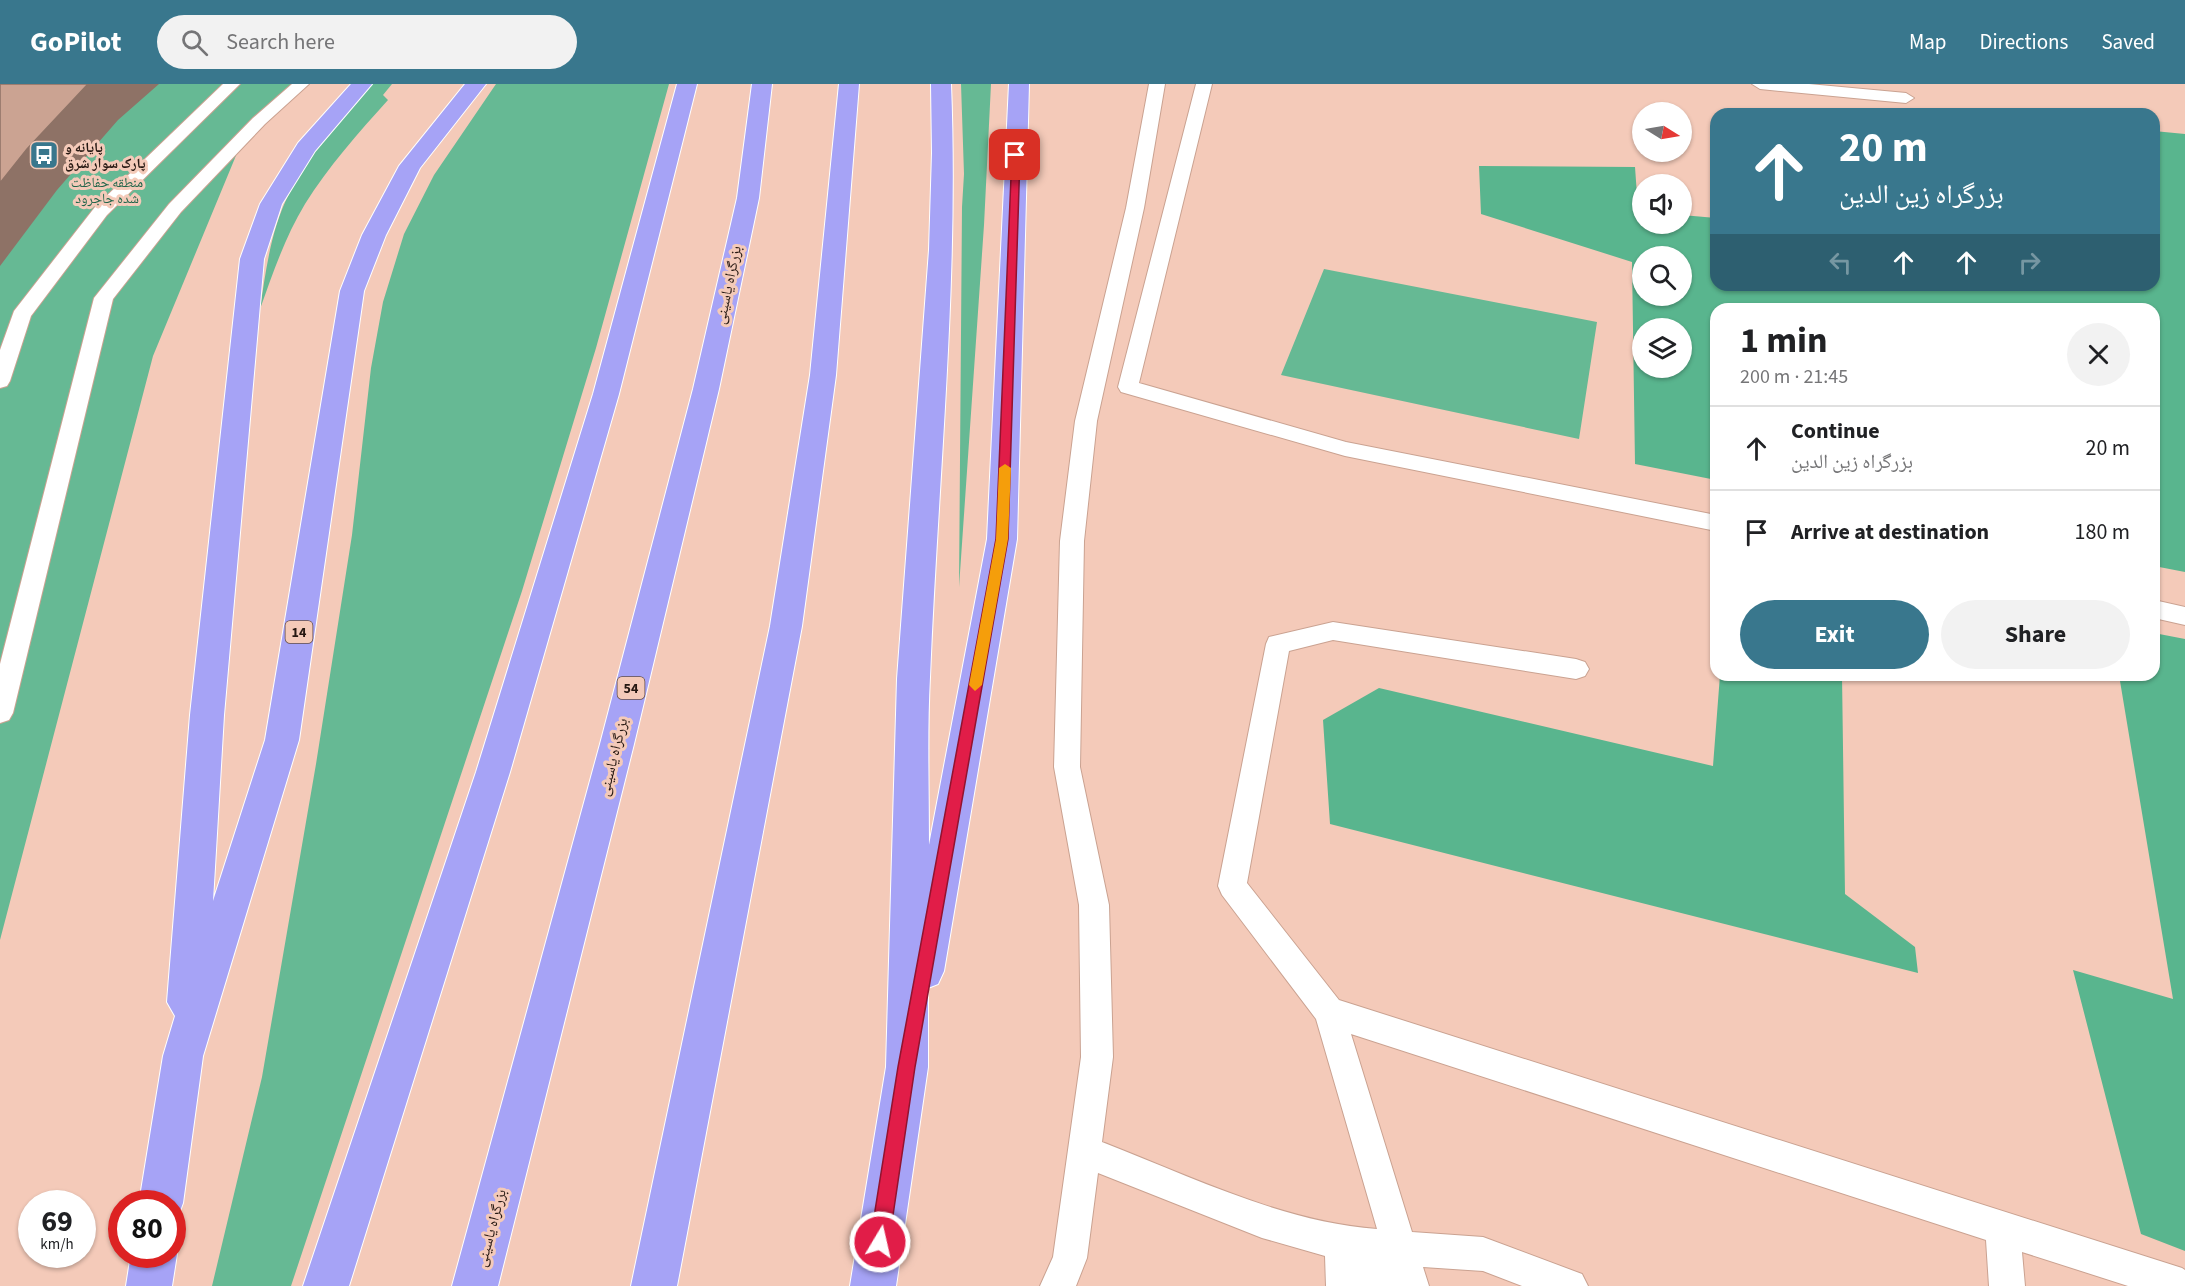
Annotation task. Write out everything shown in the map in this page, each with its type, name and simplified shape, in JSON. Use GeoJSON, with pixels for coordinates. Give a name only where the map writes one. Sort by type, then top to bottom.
{"type":"FeatureCollection","features":[{"type":"Feature","properties":{"kind":"highway"},"geometry":{"type":"LineString","coordinates":[[183,1056],[207,715],[252,259],[271,204],[306,148],[362,84]]}},
{"type":"Feature","properties":{"kind":"highway","name":"14"},"geometry":{"type":"LineString","coordinates":[[163,1190],[183,1056],[282,740],[352,291],[374,235],[410,166],[476,84]]}},
{"type":"Feature","properties":{"kind":"highway"},"geometry":{"type":"LineString","coordinates":[[326,1286],[503,738],[606,394],[687,84]]}},
{"type":"Feature","properties":{"kind":"highway","name":"بزرگراه یاسینی"},"geometry":{"type":"LineString","coordinates":[[476,1286],[617,744],[706,389],[747,198],[762,84]]}},
{"type":"Feature","properties":{"kind":"highway"},"geometry":{"type":"LineString","coordinates":[[654,1286],[786,626],[824,375],[849,84]]}},
{"type":"Feature","properties":{"kind":"highway"},"geometry":{"type":"LineString","coordinates":[[907,1067],[913,679],[941,250],[943,153],[941,84]]}},
{"type":"Feature","properties":{"kind":"highway"},"geometry":{"type":"LineString","coordinates":[[873,1286],[907,1067],[1002,539],[1019,84]]}},
{"type":"Feature","properties":{"kind":"highway"},"geometry":{"type":"LineString","coordinates":[[149,1286],[152,1268]]}},
{"type":"Feature","properties":{"kind":"lane"},"geometry":{"type":"LineString","coordinates":[[0,381],[21,315],[101,211],[232,84]]}},
{"type":"Feature","properties":{"kind":"lane"},"geometry":{"type":"LineString","coordinates":[[0,713],[104,298],[175,208],[259,121],[301,84]]}},
{"type":"Feature","properties":{"kind":"lane"},"geometry":{"type":"LineString","coordinates":[[1058,1286],[1070,1258],[1097,1057],[1094,905],[1067,767],[1072,541],[1086,421],[1135,208],[1150,115],[1158,84]]}},
{"type":"Feature","properties":{"kind":"lane"},"geometry":{"type":"LineString","coordinates":[[1204,84],[1128,387],[1345,449],[1710,522]]}},
{"type":"Feature","properties":{"kind":"lane"},"geometry":{"type":"LineString","coordinates":[[1760,84],[1906,98]]}},
{"type":"Feature","properties":{"kind":"lane"},"geometry":{"type":"LineString","coordinates":[[0,318],[21,315]]}},
{"type":"Feature","properties":{"kind":"lane"},"geometry":{"type":"LineString","coordinates":[[2160,610],[2185,616]]}},
{"type":"Feature","properties":{"kind":"lane"},"geometry":{"type":"LineString","coordinates":[[1411,1286],[1329,1012],[1232,886],[1278,644],[1333,631],[1576,669]]}},
{"type":"Feature","properties":{"kind":"lane"},"geometry":{"type":"LineString","coordinates":[[1329,1012],[2182,1286]]}},
{"type":"Feature","properties":{"kind":"lane"},"geometry":{"type":"LineString","coordinates":[[1084,1151],[1262,1221],[1342,1244],[1483,1254],[1570,1286]]}},
{"type":"Feature","properties":{"kind":"lane"},"geometry":{"type":"LineString","coordinates":[[2003,1229],[2007,1286]]}},
{"type":"Feature","properties":{"kind":"lane"},"geometry":{"type":"LineString","coordinates":[[1342,1244],[1344,1286]]}},
{"type":"Feature","properties":{"kind":"lane"},"geometry":{"type":"LineString","coordinates":[[1342,1244],[1380,1286]]}},
{"type":"Feature","properties":{"kind":"green space","name":"منطقه حفاظت شده جاجرود"},"geometry":{"type":"Polygon","coordinates":[[[0,84],[299,84],[247,129],[153,356],[0,940],[0,84]]]}},
{"type":"Feature","properties":{"kind":"green space"},"geometry":{"type":"Polygon","coordinates":[[[372,84],[392,84],[383,95],[388,100],[334,163],[305,204],[285,242],[260,309],[273,235],[289,194],[316,150],[372,84]]]}},
{"type":"Feature","properties":{"kind":"green space"},"geometry":{"type":"Polygon","coordinates":[[[496,84],[669,84],[596,348],[522,591],[291,1286],[212,1286],[262,1077],[316,764],[352,535],[371,368],[383,302],[404,234],[434,175],[496,84]]]}},
{"type":"Feature","properties":{"kind":"green space"},"geometry":{"type":"Polygon","coordinates":[[[961,84],[991,84],[984,225],[959,587],[964,174],[961,84]]]}},
{"type":"Feature","properties":{"kind":"green space"},"geometry":{"type":"Polygon","coordinates":[[[2160,132],[2185,134],[2185,572],[2160,567],[2160,303],[1710,303],[1710,479],[1635,464],[1634,378],[1692,378],[1692,318],[1633,318],[1633,306],[1692,306],[1692,246],[1632,246],[1632,262],[1481,214],[1479,166],[1635,167],[1636,174],[1632,174],[1632,234],[1692,234],[1692,216],[1710,217],[1710,291],[2160,291],[2160,132]]]}},
{"type":"Feature","properties":{"kind":"green space"},"geometry":{"type":"Polygon","coordinates":[[[1324,269],[1597,322],[1579,439],[1281,375],[1324,269]]]}},
{"type":"Feature","properties":{"kind":"green space"},"geometry":{"type":"Polygon","coordinates":[[[2160,634],[2185,639],[2185,1251],[2141,1234],[2073,970],[2173,999],[2120,681],[2160,681],[2160,634]]]}},
{"type":"Feature","properties":{"kind":"green space"},"geometry":{"type":"Polygon","coordinates":[[[1720,681],[1842,681],[1845,894],[1915,947],[1918,973],[1330,824],[1323,720],[1379,688],[1713,766],[1720,681]]]}},
{"type":"Feature","properties":{"kind":"building"},"geometry":{"type":"Polygon","coordinates":[[[0,84],[88,84],[27,149],[0,183],[0,84]]]}},
{"type":"Feature","properties":{"kind":"slow traffic"},"geometry":{"type":"LineString","coordinates":[[975,685],[1002,539],[1005,468]]}},
{"type":"Feature","properties":{"kind":"place","name":"پایانه و پارک‌ سوار شرق"},"geometry":{"type":"Point","coordinates":[44,155]}},
{"type":"Feature","properties":{"kind":"route"},"geometry":{"type":"LineString","coordinates":[[880,1242],[907,1067],[1002,539],[1015,155]]}}]}
